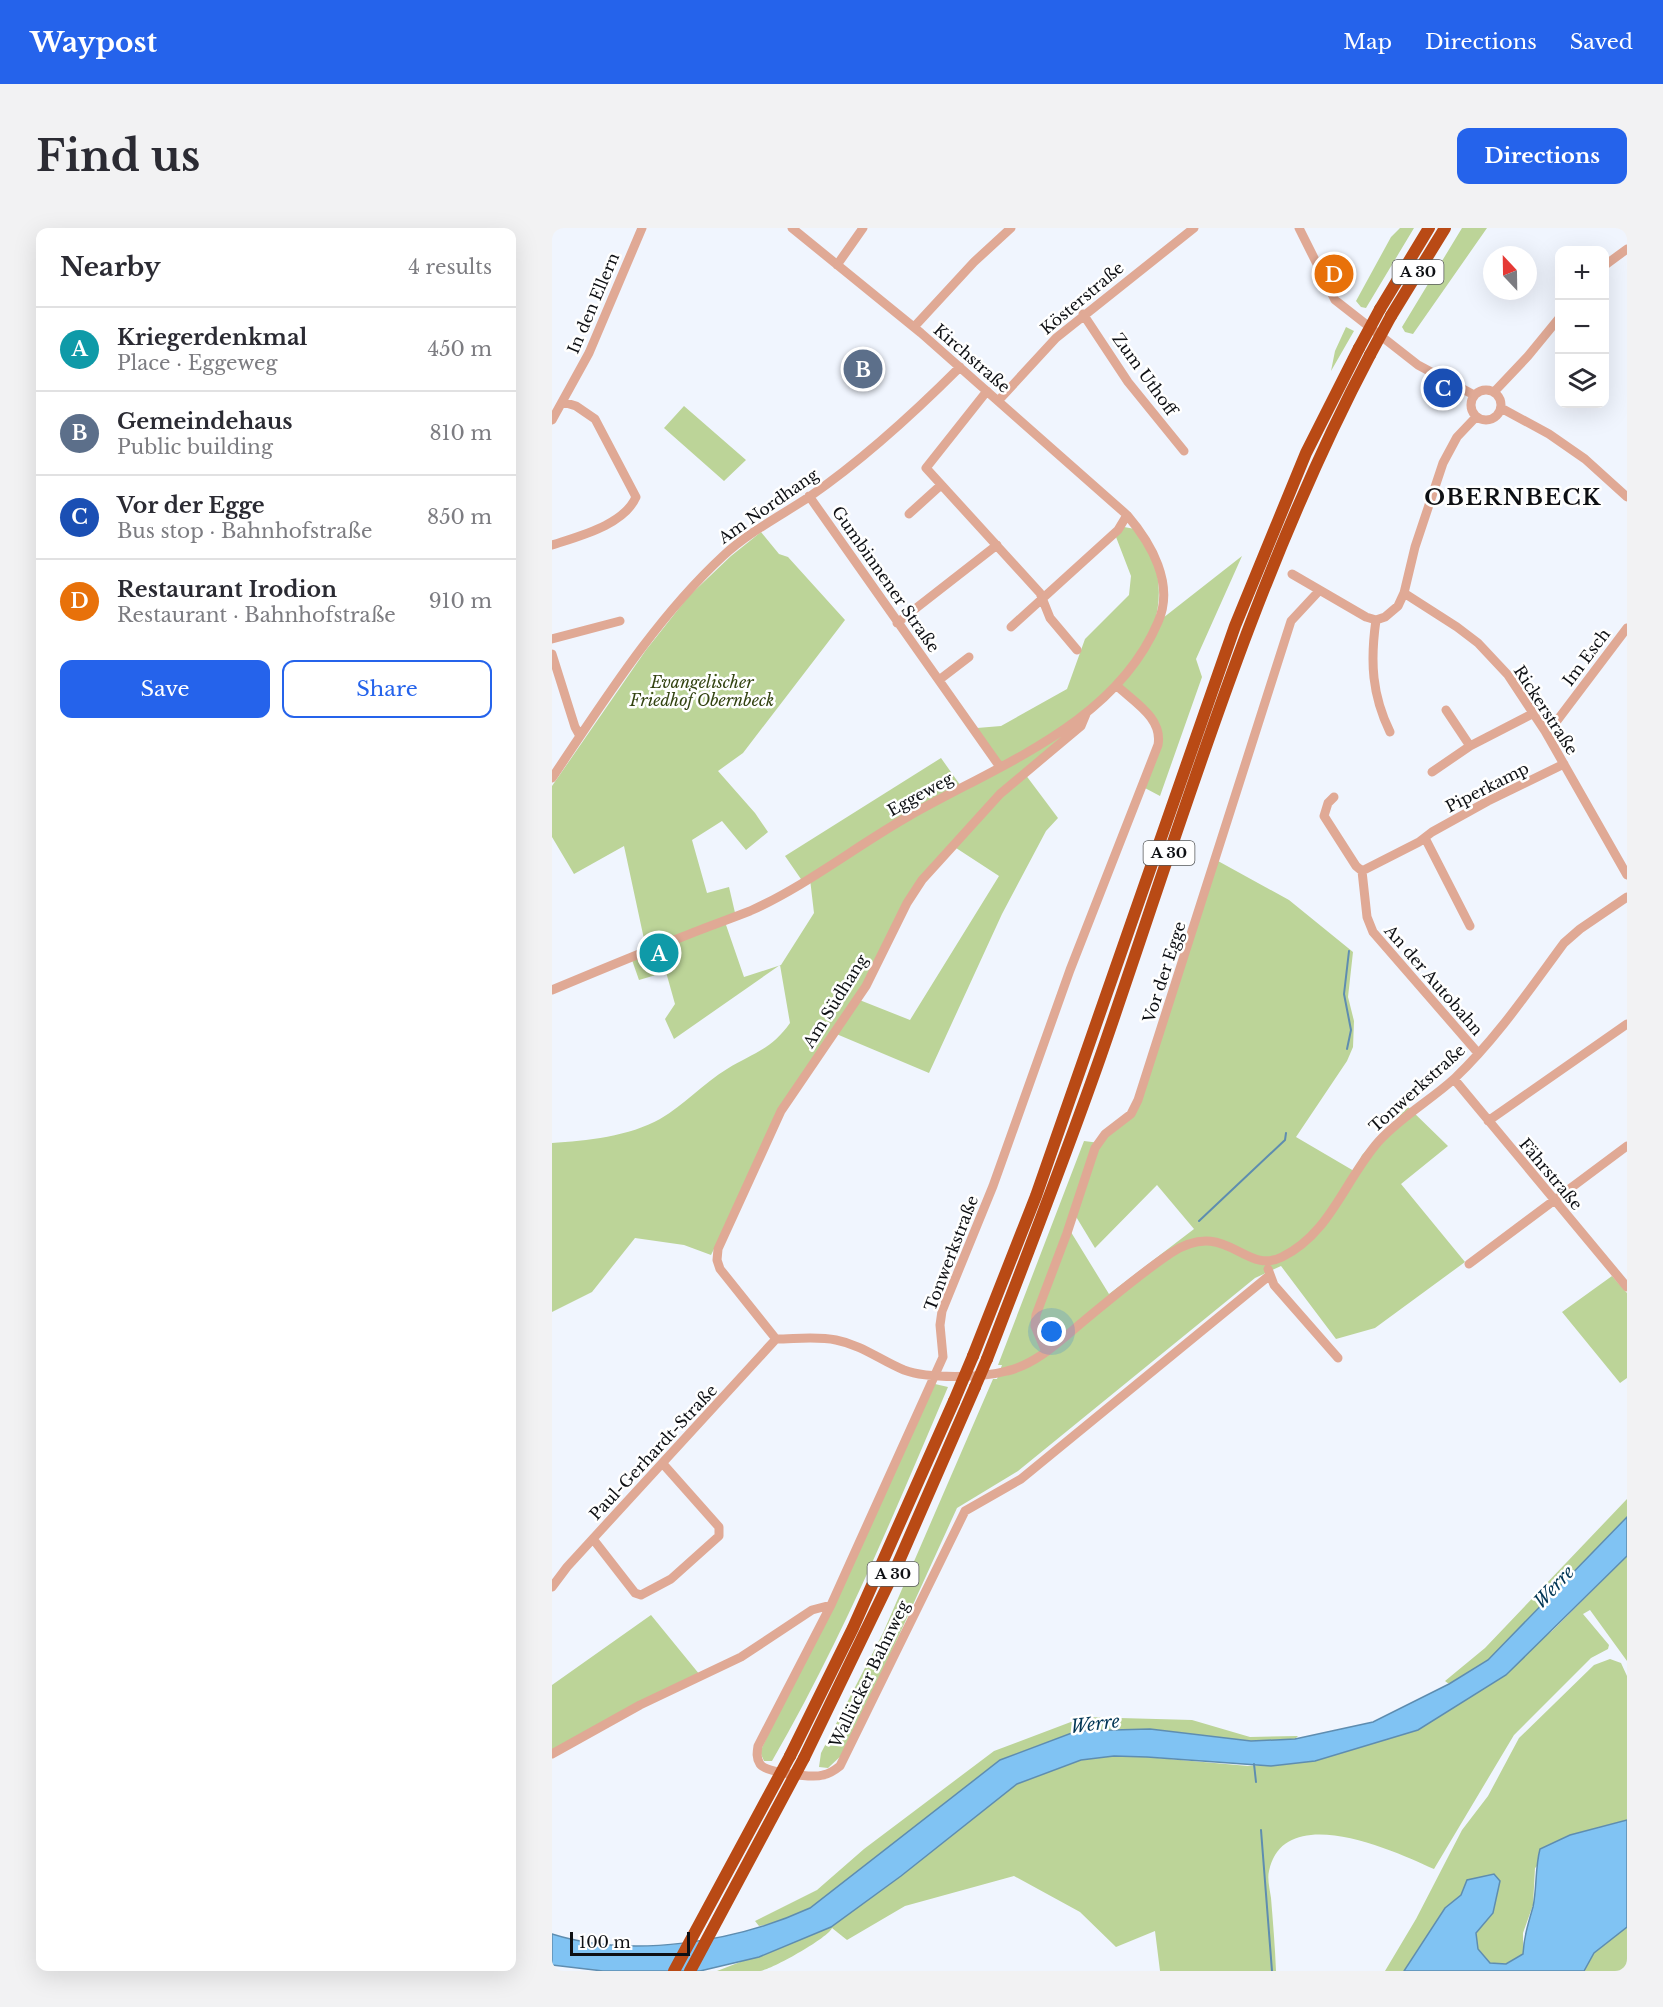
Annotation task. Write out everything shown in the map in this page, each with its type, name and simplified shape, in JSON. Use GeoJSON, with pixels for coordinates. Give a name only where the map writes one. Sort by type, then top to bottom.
{"type":"FeatureCollection","features":[{"type":"Feature","properties":{"kind":"highway","name":"A 30"},"geometry":{"type":"LineString","coordinates":[[674,1971],[790,1756],[853,1628],[954,1401],[1036,1196],[1235,626],[1306,453],[1380,309],[1429,228]]}},
{"type":"Feature","properties":{"kind":"highway","name":"A 30"},"geometry":{"type":"LineString","coordinates":[[690,1971],[804,1758],[896,1568],[975,1387],[1088,1091],[1264,586],[1315,466],[1370,355],[1445,228]]}},
{"type":"Feature","properties":{"kind":"street","name":"In den Ellern"},"geometry":{"type":"LineString","coordinates":[[552,420],[589,353],[642,228]]}},
{"type":"Feature","properties":{"kind":"street","name":"Kirchstraße"},"geometry":{"type":"LineString","coordinates":[[792,228],[914,327],[1127,515]]}},
{"type":"Feature","properties":{"kind":"street"},"geometry":{"type":"LineString","coordinates":[[837,265],[862,228]]}},
{"type":"Feature","properties":{"kind":"street"},"geometry":{"type":"LineString","coordinates":[[914,327],[974,262],[1011,228]]}},
{"type":"Feature","properties":{"kind":"street","name":"Kösterstraße"},"geometry":{"type":"LineString","coordinates":[[999,401],[1042,350],[1083,314],[1194,228]]}},
{"type":"Feature","properties":{"kind":"street"},"geometry":{"type":"LineString","coordinates":[[1299,228],[1328,291],[1343,307],[1418,365],[1474,395]]}},
{"type":"Feature","properties":{"kind":"street"},"geometry":{"type":"LineString","coordinates":[[1609,263],[1627,249]]}},
{"type":"Feature","properties":{"kind":"street","name":"Zum Uthoff"},"geometry":{"type":"LineString","coordinates":[[1083,314],[1128,382],[1184,451]]}},
{"type":"Feature","properties":{"kind":"street"},"geometry":{"type":"LineString","coordinates":[[1494,392],[1555,323]]}},
{"type":"Feature","properties":{"kind":"street","name":"Am Nordhang"},"geometry":{"type":"LineString","coordinates":[[552,778],[685,593],[725,555],[755,531],[809,496],[901,425],[960,367]]}},
{"type":"Feature","properties":{"kind":"street"},"geometry":{"type":"LineString","coordinates":[[1474,395],[1485,390],[1494,392],[1500,399],[1501,408],[1491,419],[1476,417]]}},
{"type":"Feature","properties":{"kind":"street"},"geometry":{"type":"LineString","coordinates":[[987,391],[926,468],[1040,593],[1050,618],[1077,650]]}},
{"type":"Feature","properties":{"kind":"street"},"geometry":{"type":"LineString","coordinates":[[1474,395],[1471,409],[1476,417]]}},
{"type":"Feature","properties":{"kind":"street"},"geometry":{"type":"LineString","coordinates":[[552,545],[600,529],[633,504],[636,497],[595,419],[576,406],[562,402]]}},
{"type":"Feature","properties":{"kind":"street"},"geometry":{"type":"LineString","coordinates":[[1501,408],[1549,434],[1585,459],[1627,497]]}},
{"type":"Feature","properties":{"kind":"street"},"geometry":{"type":"LineString","coordinates":[[1292,574],[1318,592],[1376,620],[1385,617],[1398,606],[1404,593],[1415,547],[1443,463],[1457,437],[1476,417]]}},
{"type":"Feature","properties":{"kind":"street"},"geometry":{"type":"LineString","coordinates":[[909,514],[941,485]]}},
{"type":"Feature","properties":{"kind":"street","name":"Gumbinnener Straße"},"geometry":{"type":"LineString","coordinates":[[809,496],[1000,767]]}},
{"type":"Feature","properties":{"kind":"street"},"geometry":{"type":"LineString","coordinates":[[1011,627],[1118,530],[1127,515]]}},
{"type":"Feature","properties":{"kind":"street","name":"Eggeweg"},"geometry":{"type":"LineString","coordinates":[[552,990],[751,910],[799,884],[908,816],[1000,767],[1086,714],[1116,685],[1138,657],[1159,622],[1162,607],[1162,578],[1147,539],[1127,515]]}},
{"type":"Feature","properties":{"kind":"street"},"geometry":{"type":"LineString","coordinates":[[897,622],[997,545]]}},
{"type":"Feature","properties":{"kind":"street","name":"Vor der Egge"},"geometry":{"type":"LineString","coordinates":[[1046,1352],[1035,1326],[1036,1315],[1067,1233],[1095,1148],[1106,1134],[1131,1114],[1138,1100],[1291,621],[1318,592]]}},
{"type":"Feature","properties":{"kind":"street","name":"Rickerstraße"},"geometry":{"type":"LineString","coordinates":[[1404,593],[1478,643],[1508,675],[1545,731],[1627,874]]}},
{"type":"Feature","properties":{"kind":"street"},"geometry":{"type":"LineString","coordinates":[[1376,620],[1373,647],[1375,696],[1390,732]]}},
{"type":"Feature","properties":{"kind":"street"},"geometry":{"type":"LineString","coordinates":[[552,639],[620,621]]}},
{"type":"Feature","properties":{"kind":"street","name":"Im Esch"},"geometry":{"type":"LineString","coordinates":[[1545,731],[1556,722],[1627,628]]}},
{"type":"Feature","properties":{"kind":"street"},"geometry":{"type":"LineString","coordinates":[[552,654],[575,727],[580,736]]}},
{"type":"Feature","properties":{"kind":"street"},"geometry":{"type":"LineString","coordinates":[[939,680],[969,657]]}},
{"type":"Feature","properties":{"kind":"street","name":"Tonwerkstraße"},"geometry":{"type":"LineString","coordinates":[[936,1375],[943,1357],[940,1325],[942,1311],[993,1185],[1075,959],[1158,745],[1160,734],[1155,721],[1116,685]]}},
{"type":"Feature","properties":{"kind":"street"},"geometry":{"type":"LineString","coordinates":[[1446,710],[1470,746]]}},
{"type":"Feature","properties":{"kind":"street"},"geometry":{"type":"LineString","coordinates":[[1432,772],[1470,746],[1534,713]]}},
{"type":"Feature","properties":{"kind":"street","name":"Am Südhang"},"geometry":{"type":"LineString","coordinates":[[776,1339],[720,1269],[717,1260],[718,1250],[781,1111],[866,986],[907,903],[922,880],[1000,794],[1081,726],[1086,714]]}},
{"type":"Feature","properties":{"kind":"street","name":"Piperkamp"},"geometry":{"type":"LineString","coordinates":[[1362,871],[1488,801],[1564,765]]}},
{"type":"Feature","properties":{"kind":"street"},"geometry":{"type":"LineString","coordinates":[[1334,797],[1328,803],[1324,816],[1356,866],[1362,871]]}},
{"type":"Feature","properties":{"kind":"street"},"geometry":{"type":"LineString","coordinates":[[1425,838],[1470,926]]}},
{"type":"Feature","properties":{"kind":"street","name":"An der Autobahn"},"geometry":{"type":"LineString","coordinates":[[1362,871],[1367,917],[1373,932],[1478,1053]]}},
{"type":"Feature","properties":{"kind":"street","name":"Tonwerkstraße"},"geometry":{"type":"LineString","coordinates":[[1267,1262],[1280,1258],[1309,1238],[1336,1207],[1357,1171],[1380,1141],[1400,1120],[1454,1079],[1478,1053],[1564,943],[1580,929],[1627,897]]}},
{"type":"Feature","properties":{"kind":"street"},"geometry":{"type":"LineString","coordinates":[[1488,1121],[1627,1024]]}},
{"type":"Feature","properties":{"kind":"street","name":"Fährstraße"},"geometry":{"type":"LineString","coordinates":[[1454,1079],[1627,1287]]}},
{"type":"Feature","properties":{"kind":"street"},"geometry":{"type":"LineString","coordinates":[[1469,1264],[1626,1149]]}},
{"type":"Feature","properties":{"kind":"street"},"geometry":{"type":"LineString","coordinates":[[776,1339],[835,1340],[870,1351],[904,1370],[936,1375],[1006,1372],[1046,1352],[1145,1272],[1183,1247],[1206,1240],[1225,1243],[1251,1258],[1267,1262],[1274,1285],[1338,1358]]}},
{"type":"Feature","properties":{"kind":"street","name":"Wallücker Bahnweg"},"geometry":{"type":"LineString","coordinates":[[936,1375],[831,1605],[758,1746],[758,1761],[767,1770],[815,1777],[840,1767],[965,1511],[1021,1479],[1270,1275]]}},
{"type":"Feature","properties":{"kind":"street","name":"Paul-Gerhardt-Straße"},"geometry":{"type":"LineString","coordinates":[[552,1587],[776,1339]]}},
{"type":"Feature","properties":{"kind":"street"},"geometry":{"type":"LineString","coordinates":[[593,1539],[635,1593],[641,1595],[671,1579],[719,1536],[719,1527],[664,1465]]}},
{"type":"Feature","properties":{"kind":"street"},"geometry":{"type":"LineString","coordinates":[[552,1754],[640,1705],[741,1658],[812,1610],[831,1605]]}},
{"type":"Feature","properties":{"kind":"green space"},"geometry":{"type":"Polygon","coordinates":[[[1400,228],[1414,228],[1366,308],[1361,307],[1356,301],[1391,237],[1400,228]]]}},
{"type":"Feature","properties":{"kind":"green space"},"geometry":{"type":"Polygon","coordinates":[[[1462,228],[1487,228],[1413,334],[1405,332],[1402,327],[1462,228]]]}},
{"type":"Feature","properties":{"kind":"green space"},"geometry":{"type":"Polygon","coordinates":[[[1346,327],[1354,331],[1331,371],[1335,351],[1346,327]]]}},
{"type":"Feature","properties":{"kind":"green space"},"geometry":{"type":"Polygon","coordinates":[[[684,406],[746,460],[724,481],[664,428],[684,406]]]}},
{"type":"Feature","properties":{"kind":"green space"},"geometry":{"type":"Polygon","coordinates":[[[1124,527],[1135,529],[1150,551],[1154,562],[1159,599],[1154,625],[1242,556],[1196,659],[1202,677],[1160,796],[1143,787],[1158,749],[1161,737],[1160,728],[1156,719],[1147,710],[1114,686],[1081,724],[1000,793],[921,879],[857,999],[910,1020],[999,876],[953,846],[1025,774],[1058,818],[1046,831],[1002,914],[929,1073],[834,1033],[791,1093],[711,1255],[684,1245],[635,1238],[592,1292],[552,1312],[552,1143],[608,1137],[648,1125],[669,1113],[727,1069],[769,1045],[790,1023],[780,965],[814,913],[810,879],[803,882],[785,856],[941,758],[963,789],[1004,767],[977,728],[1001,726],[1067,689],[1085,639],[1129,595],[1131,576],[1116,537],[1124,527]]]}},
{"type":"Feature","properties":{"kind":"green space","name":"Evangelischer Friedhof Obernbeck"},"geometry":{"type":"Polygon","coordinates":[[[761,532],[779,554],[788,557],[845,620],[743,753],[718,771],[755,813],[768,832],[746,850],[722,821],[692,840],[707,893],[729,887],[736,917],[725,922],[744,977],[779,966],[674,1039],[665,1019],[675,1004],[666,972],[639,980],[632,960],[647,953],[624,846],[574,874],[552,837],[552,786],[646,650],[688,597],[731,556],[761,532]]]}},
{"type":"Feature","properties":{"kind":"green space"},"geometry":{"type":"Polygon","coordinates":[[[1218,861],[1289,900],[1353,952],[1348,997],[1354,1021],[1353,1047],[1347,1061],[1296,1137],[1354,1171],[1362,1155],[1408,1107],[1448,1146],[1401,1184],[1465,1262],[1375,1328],[1336,1339],[1281,1266],[1255,1278],[1018,1471],[957,1508],[844,1753],[828,1768],[819,1767],[821,1753],[883,1633],[993,1379],[997,1379],[1002,1365],[998,1365],[1084,1141],[1100,1143],[1132,1116],[1218,861]],[[1157,1185],[1095,1248],[1072,1210],[1066,1224],[1109,1294],[1194,1229],[1157,1185]]]}},
{"type":"Feature","properties":{"kind":"green space"},"geometry":{"type":"Polygon","coordinates":[[[1612,1276],[1627,1293],[1627,1378],[1620,1383],[1562,1312],[1612,1276]]]}},
{"type":"Feature","properties":{"kind":"green space"},"geometry":{"type":"Polygon","coordinates":[[[935,1384],[948,1387],[866,1577],[797,1716],[772,1761],[764,1761],[760,1752],[935,1384]]]}},
{"type":"Feature","properties":{"kind":"green space"},"geometry":{"type":"Polygon","coordinates":[[[1627,1499],[1627,1517],[1488,1660],[1449,1684],[1445,1681],[1485,1648],[1627,1499]]]}},
{"type":"Feature","properties":{"kind":"green space"},"geometry":{"type":"Polygon","coordinates":[[[1627,1556],[1627,1661],[1590,1610],[1583,1614],[1609,1645],[1608,1649],[1591,1658],[1514,1735],[1434,1869],[1369,1843],[1318,1834],[1296,1838],[1279,1850],[1268,1877],[1276,1971],[1160,1971],[1155,1931],[1116,1947],[1080,1912],[1014,1876],[905,1906],[847,1940],[832,1928],[821,1939],[787,1960],[760,1971],[717,1971],[831,1927],[901,1876],[1017,1784],[1081,1760],[1114,1756],[1147,1757],[1248,1766],[1315,1761],[1418,1730],[1552,1631],[1627,1556]]]}},
{"type":"Feature","properties":{"kind":"green space"},"geometry":{"type":"Polygon","coordinates":[[[651,1615],[700,1675],[552,1750],[552,1685],[651,1615]]]}},
{"type":"Feature","properties":{"kind":"green space"},"geometry":{"type":"Polygon","coordinates":[[[1610,1659],[1621,1663],[1627,1676],[1627,1820],[1570,1835],[1535,1868],[1533,1905],[1523,1933],[1523,1954],[1506,1964],[1490,1963],[1478,1949],[1476,1933],[1493,1913],[1467,1880],[1461,1895],[1445,1908],[1404,1971],[1385,1971],[1416,1919],[1462,1830],[1488,1796],[1519,1738],[1594,1665],[1610,1659]]]}},
{"type":"Feature","properties":{"kind":"green space"},"geometry":{"type":"Polygon","coordinates":[[[1084,1717],[1192,1720],[1250,1737],[1298,1736],[1295,1739],[1251,1741],[1150,1729],[1077,1731],[1000,1760],[810,1909],[778,1923],[759,1926],[755,1921],[817,1890],[864,1849],[994,1751],[1084,1717]]]}},
{"type":"Feature","properties":{"kind":"green space"},"geometry":{"type":"Polygon","coordinates":[[[1627,1927],[1627,1971],[1584,1971],[1594,1953],[1627,1927]]]}},
{"type":"Feature","properties":{"kind":"water"},"geometry":{"type":"Polygon","coordinates":[[[1627,1517],[1627,1556],[1506,1675],[1418,1730],[1315,1761],[1271,1766],[1147,1757],[1114,1756],[1081,1760],[1017,1784],[901,1876],[831,1927],[759,1957],[700,1971],[603,1971],[552,1965],[552,1934],[615,1945],[649,1946],[683,1943],[750,1930],[810,1908],[1000,1760],[1077,1731],[1150,1729],[1251,1741],[1295,1739],[1373,1722],[1449,1684],[1488,1660],[1627,1517]]]}},
{"type":"Feature","properties":{"kind":"water"},"geometry":{"type":"Polygon","coordinates":[[[1627,1820],[1627,1927],[1594,1953],[1584,1971],[1404,1971],[1445,1908],[1461,1895],[1467,1880],[1494,1874],[1500,1881],[1493,1913],[1476,1933],[1478,1949],[1490,1963],[1506,1964],[1523,1954],[1533,1907],[1540,1849],[1570,1835],[1627,1820]]]}},
{"type":"Feature","properties":{"kind":"waterway"},"geometry":{"type":"LineString","coordinates":[[1347,1049],[1351,1030],[1344,994],[1349,951]]}},
{"type":"Feature","properties":{"kind":"waterway"},"geometry":{"type":"LineString","coordinates":[[1199,1221],[1285,1140],[1286,1133]]}},
{"type":"Feature","properties":{"kind":"waterway"},"geometry":{"type":"LineString","coordinates":[[1254,1764],[1256,1782]]}},
{"type":"Feature","properties":{"kind":"waterway"},"geometry":{"type":"LineString","coordinates":[[1261,1830],[1272,1971]]}},
{"type":"Feature","properties":{"kind":"place","name":"Restaurant Irodion"},"geometry":{"type":"Point","coordinates":[1334,274]}},
{"type":"Feature","properties":{"kind":"place","name":"Gemeindehaus"},"geometry":{"type":"Point","coordinates":[863,369]}},
{"type":"Feature","properties":{"kind":"place","name":"Vor der Egge"},"geometry":{"type":"Point","coordinates":[1443,388]}},
{"type":"Feature","properties":{"kind":"place","name":"Kriegerdenkmal"},"geometry":{"type":"Point","coordinates":[659,953]}},
{"type":"Feature","properties":{"kind":"district","name":"OBERNBECK"},"geometry":{"type":"Point","coordinates":[1513,497]}},
{"type":"Feature","properties":{"kind":"water label","name":"Werre"},"geometry":{"type":"Point","coordinates":[1554,1587]}},
{"type":"Feature","properties":{"kind":"water label","name":"Werre"},"geometry":{"type":"Point","coordinates":[1095,1724]}}]}
